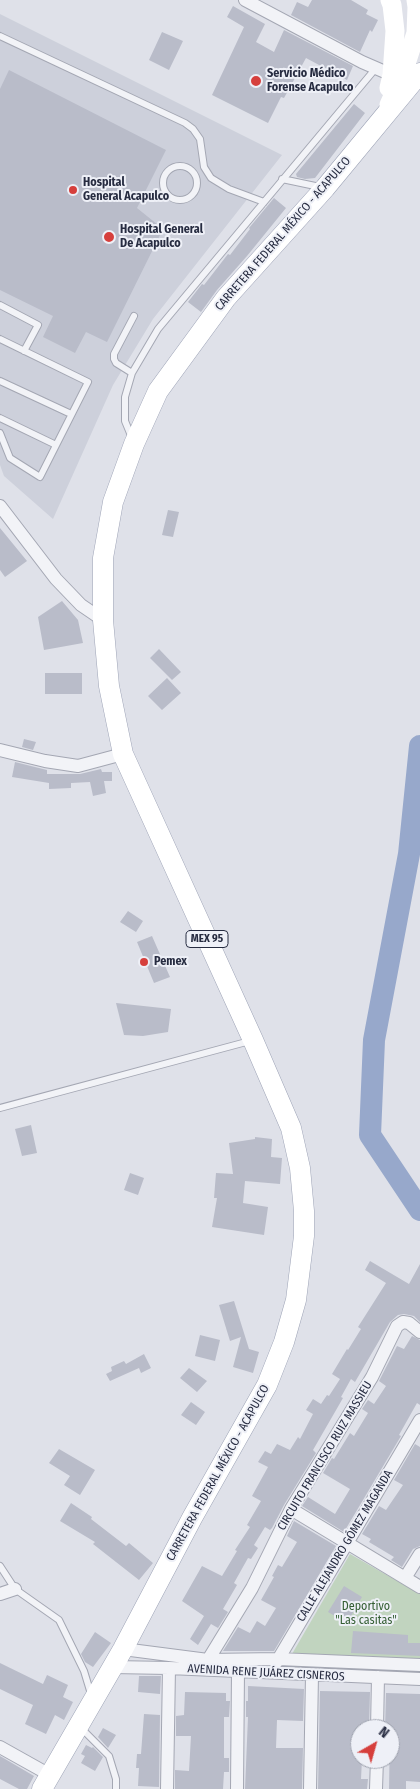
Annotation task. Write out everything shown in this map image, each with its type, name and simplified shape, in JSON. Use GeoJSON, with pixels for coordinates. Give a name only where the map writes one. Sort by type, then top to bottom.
{"type":"FeatureCollection","features":[{"type":"Feature","properties":{"kind":"main road"},"geometry":{"type":"LineString","coordinates":[[383,118],[384,72],[395,31],[390,0]]}},
{"type":"Feature","properties":{"kind":"main road"},"geometry":{"type":"LineString","coordinates":[[383,118],[402,76],[416,33],[416,0]]}},
{"type":"Feature","properties":{"kind":"main road","name":"CARRETERA FEDERAL MÉXICO - ACAPULCO"},"geometry":{"type":"LineString","coordinates":[[46,1782],[123,1649],[192,1518],[267,1386],[284,1342],[296,1300],[304,1236],[304,1210],[300,1168],[291,1128],[123,754],[108,686],[103,620],[103,558],[112,502],[134,444],[158,391],[226,298],[325,188],[420,73]]}},
{"type":"Feature","properties":{"kind":"street"},"geometry":{"type":"LineString","coordinates":[[245,0],[384,72]]}},
{"type":"Feature","properties":{"kind":"street"},"geometry":{"type":"LineString","coordinates":[[0,506],[56,579],[80,605],[103,620]]}},
{"type":"Feature","properties":{"kind":"street"},"geometry":{"type":"LineString","coordinates":[[0,750],[45,761],[78,766],[123,754]]}},
{"type":"Feature","properties":{"kind":"street","name":"CIRCUITO FRANCISCO RUIZ MASSIEU"},"geometry":{"type":"LineString","coordinates":[[208,1660],[252,1588],[291,1510],[372,1377],[397,1326],[403,1322],[420,1332]]}},
{"type":"Feature","properties":{"kind":"street","name":"CALLE ALEJANDRO GÓMEZ MAGANDA"},"geometry":{"type":"LineString","coordinates":[[271,1673],[278,1658],[420,1420]]}},
{"type":"Feature","properties":{"kind":"street"},"geometry":{"type":"LineString","coordinates":[[291,1510],[420,1587]]}},
{"type":"Feature","properties":{"kind":"street"},"geometry":{"type":"LineString","coordinates":[[405,1578],[420,1554]]}},
{"type":"Feature","properties":{"kind":"street"},"geometry":{"type":"LineString","coordinates":[[0,1594],[15,1589]]}},
{"type":"Feature","properties":{"kind":"street","name":"AVENIDA RENE JUÁREZ CISNEROS"},"geometry":{"type":"LineString","coordinates":[[123,1649],[208,1660],[278,1658],[420,1665]]}},
{"type":"Feature","properties":{"kind":"street","name":"AVENIDA RENE JUÁREZ CISNEROS"},"geometry":{"type":"LineString","coordinates":[[112,1667],[420,1679]]}},
{"type":"Feature","properties":{"kind":"street"},"geometry":{"type":"LineString","coordinates":[[167,1789],[169,1668]]}},
{"type":"Feature","properties":{"kind":"street"},"geometry":{"type":"LineString","coordinates":[[237,1789],[238,1671]]}},
{"type":"Feature","properties":{"kind":"street"},"geometry":{"type":"LineString","coordinates":[[310,1789],[312,1675]]}},
{"type":"Feature","properties":{"kind":"street"},"geometry":{"type":"LineString","coordinates":[[378,1677],[378,1719]]}},
{"type":"Feature","properties":{"kind":"street"},"geometry":{"type":"LineString","coordinates":[[0,1747],[46,1782]]}},
{"type":"Feature","properties":{"kind":"street"},"geometry":{"type":"LineString","coordinates":[[376,1789],[377,1769]]}},
{"type":"Feature","properties":{"kind":"lane"},"geometry":{"type":"LineString","coordinates":[[0,36],[193,129],[200,139],[204,167],[211,178],[229,189],[264,202]]}},
{"type":"Feature","properties":{"kind":"lane"},"geometry":{"type":"LineString","coordinates":[[134,444],[125,421],[125,398],[132,373],[158,329],[282,179],[384,72]]}},
{"type":"Feature","properties":{"kind":"lane"},"geometry":{"type":"LineString","coordinates":[[174,167],[185,167],[194,174],[197,186],[190,197],[179,200],[168,196],[164,191],[163,180],[169,170],[174,167]]}},
{"type":"Feature","properties":{"kind":"lane"},"geometry":{"type":"LineString","coordinates":[[194,174],[204,167]]}},
{"type":"Feature","properties":{"kind":"lane"},"geometry":{"type":"LineString","coordinates":[[282,179],[325,188]]}},
{"type":"Feature","properties":{"kind":"lane"},"geometry":{"type":"LineString","coordinates":[[0,305],[38,325],[24,351]]}},
{"type":"Feature","properties":{"kind":"lane"},"geometry":{"type":"LineString","coordinates":[[132,373],[116,362],[114,354],[134,316]]}},
{"type":"Feature","properties":{"kind":"lane"},"geometry":{"type":"LineString","coordinates":[[0,339],[88,382],[40,477],[10,458],[0,433]]}},
{"type":"Feature","properties":{"kind":"lane"},"geometry":{"type":"LineString","coordinates":[[0,381],[71,414]]}},
{"type":"Feature","properties":{"kind":"lane"},"geometry":{"type":"LineString","coordinates":[[0,418],[56,445]]}},
{"type":"Feature","properties":{"kind":"lane"},"geometry":{"type":"LineString","coordinates":[[0,1108],[253,1040]]}},
{"type":"Feature","properties":{"kind":"lane"},"geometry":{"type":"LineString","coordinates":[[0,1566],[15,1589],[59,1620],[84,1671],[93,1700]]}},
{"type":"Feature","properties":{"kind":"lane"},"geometry":{"type":"LineString","coordinates":[[78,1725],[109,1756],[116,1779],[116,1789]]}},
{"type":"Feature","properties":{"kind":"shaded area","name":"Hospital General De Acapulco"},"geometry":{"type":"Polygon","coordinates":[[[0,14],[282,155],[153,319],[113,385],[53,519],[4,476],[0,465],[0,14]]]}},
{"type":"Feature","properties":{"kind":"green space","name":"Deportivo \"Las casitas\""},"geometry":{"type":"Polygon","coordinates":[[[350,1554],[420,1594],[420,1663],[292,1654],[350,1554]]]}},
{"type":"Feature","properties":{"kind":"building"},"geometry":{"type":"Polygon","coordinates":[[[312,0],[351,0],[368,10],[366,14],[378,20],[372,32],[370,30],[360,52],[291,15],[297,2],[308,7],[312,0]]]}},
{"type":"Feature","properties":{"kind":"building","name":"Servicio Médico Forense Acapulco"},"geometry":{"type":"Polygon","coordinates":[[[233,6],[265,24],[256,42],[274,52],[284,30],[353,66],[347,80],[306,58],[284,98],[281,97],[268,123],[212,95],[244,27],[227,17],[233,6]]]}},
{"type":"Feature","properties":{"kind":"building"},"geometry":{"type":"Polygon","coordinates":[[[162,32],[183,41],[169,70],[149,60],[162,32]]]}},
{"type":"Feature","properties":{"kind":"building","name":"Hospital General Acapulco"},"geometry":{"type":"Polygon","coordinates":[[[9,70],[166,150],[137,208],[163,229],[107,342],[86,332],[75,353],[43,337],[53,316],[0,290],[0,89],[9,70]]]}},
{"type":"Feature","properties":{"kind":"building"},"geometry":{"type":"Polygon","coordinates":[[[354,104],[365,113],[315,178],[305,179],[297,177],[296,174],[354,104]]]}},
{"type":"Feature","properties":{"kind":"building"},"geometry":{"type":"Polygon","coordinates":[[[274,198],[286,208],[217,290],[201,312],[188,302],[228,254],[230,255],[274,198]]]}},
{"type":"Feature","properties":{"kind":"building"},"geometry":{"type":"Polygon","coordinates":[[[168,510],[179,512],[173,537],[162,535],[168,510]]]}},
{"type":"Feature","properties":{"kind":"building"},"geometry":{"type":"Polygon","coordinates":[[[0,528],[27,561],[5,577],[0,570],[0,528]]]}},
{"type":"Feature","properties":{"kind":"building"},"geometry":{"type":"Polygon","coordinates":[[[62,601],[78,620],[83,643],[44,650],[38,617],[62,601]]]}},
{"type":"Feature","properties":{"kind":"building"},"geometry":{"type":"Polygon","coordinates":[[[159,649],[181,672],[172,680],[150,658],[159,649]]]}},
{"type":"Feature","properties":{"kind":"building"},"geometry":{"type":"Polygon","coordinates":[[[45,673],[82,673],[82,694],[45,694],[45,673]]]}},
{"type":"Feature","properties":{"kind":"building"},"geometry":{"type":"Polygon","coordinates":[[[167,678],[181,693],[162,710],[148,696],[167,678]]]}},
{"type":"Feature","properties":{"kind":"building"},"geometry":{"type":"Polygon","coordinates":[[[24,739],[36,742],[33,750],[22,747],[24,739]]]}},
{"type":"Feature","properties":{"kind":"building"},"geometry":{"type":"Polygon","coordinates":[[[15,762],[47,770],[47,774],[80,774],[101,769],[102,772],[112,772],[112,781],[104,781],[106,793],[93,796],[90,782],[71,783],[71,788],[49,789],[49,783],[12,777],[15,762]]]}},
{"type":"Feature","properties":{"kind":"building"},"geometry":{"type":"Polygon","coordinates":[[[128,911],[143,921],[136,932],[120,922],[128,911]]]}},
{"type":"Feature","properties":{"kind":"building"},"geometry":{"type":"Polygon","coordinates":[[[152,936],[170,977],[154,983],[137,942],[152,936]]]}},
{"type":"Feature","properties":{"kind":"building"},"geometry":{"type":"Polygon","coordinates":[[[116,1003],[171,1009],[168,1032],[143,1036],[124,1035],[116,1003]]]}},
{"type":"Feature","properties":{"kind":"building"},"geometry":{"type":"Polygon","coordinates":[[[31,1125],[37,1153],[22,1156],[15,1129],[31,1125]]]}},
{"type":"Feature","properties":{"kind":"building"},"geometry":{"type":"Polygon","coordinates":[[[255,1137],[272,1139],[271,1157],[282,1158],[280,1184],[245,1181],[243,1203],[268,1207],[264,1235],[212,1227],[217,1198],[214,1198],[216,1173],[233,1174],[229,1143],[255,1139],[255,1137]]]}},
{"type":"Feature","properties":{"kind":"building"},"geometry":{"type":"Polygon","coordinates":[[[130,1173],[144,1178],[138,1195],[124,1190],[130,1173]]]}},
{"type":"Feature","properties":{"kind":"building"},"geometry":{"type":"Polygon","coordinates":[[[370,1261],[409,1284],[420,1264],[420,1322],[414,1316],[404,1314],[398,1315],[390,1322],[355,1382],[351,1379],[341,1397],[343,1398],[313,1450],[316,1453],[272,1528],[270,1530],[265,1527],[254,1545],[258,1548],[251,1559],[248,1558],[234,1583],[237,1585],[223,1609],[228,1612],[218,1628],[211,1624],[198,1645],[190,1639],[204,1616],[182,1601],[202,1566],[222,1576],[237,1551],[235,1550],[250,1527],[247,1525],[261,1501],[252,1496],[268,1467],[258,1462],[265,1451],[271,1454],[277,1444],[290,1450],[298,1437],[300,1439],[313,1414],[306,1410],[313,1399],[321,1404],[327,1395],[329,1396],[340,1379],[332,1374],[361,1329],[358,1327],[386,1283],[365,1270],[370,1261]]]}},
{"type":"Feature","properties":{"kind":"building"},"geometry":{"type":"Polygon","coordinates":[[[234,1301],[249,1349],[259,1352],[253,1373],[233,1367],[241,1337],[230,1341],[219,1305],[234,1301]]]}},
{"type":"Feature","properties":{"kind":"building"},"geometry":{"type":"Polygon","coordinates":[[[200,1335],[220,1340],[215,1361],[195,1356],[200,1335]]]}},
{"type":"Feature","properties":{"kind":"building"},"geometry":{"type":"Polygon","coordinates":[[[412,1336],[420,1340],[420,1405],[417,1403],[399,1435],[401,1436],[344,1532],[302,1506],[308,1497],[335,1514],[350,1489],[323,1473],[350,1433],[354,1436],[368,1413],[362,1409],[368,1400],[374,1404],[386,1386],[379,1381],[397,1346],[404,1349],[412,1336]]]}},
{"type":"Feature","properties":{"kind":"building"},"geometry":{"type":"Polygon","coordinates":[[[144,1354],[151,1368],[141,1373],[139,1368],[110,1381],[106,1374],[112,1371],[111,1367],[124,1361],[126,1364],[144,1354]]]}},
{"type":"Feature","properties":{"kind":"building"},"geometry":{"type":"Polygon","coordinates":[[[189,1368],[207,1381],[197,1392],[180,1378],[189,1368]]]}},
{"type":"Feature","properties":{"kind":"building"},"geometry":{"type":"Polygon","coordinates":[[[191,1402],[205,1412],[196,1425],[181,1415],[191,1402]]]}},
{"type":"Feature","properties":{"kind":"building"},"geometry":{"type":"Polygon","coordinates":[[[415,1444],[420,1447],[420,1546],[413,1549],[402,1567],[391,1560],[394,1557],[369,1542],[371,1539],[362,1534],[379,1506],[386,1510],[403,1485],[394,1480],[415,1444]]]}},
{"type":"Feature","properties":{"kind":"building"},"geometry":{"type":"Polygon","coordinates":[[[59,1449],[95,1470],[80,1495],[64,1485],[70,1476],[49,1463],[59,1449]]]}},
{"type":"Feature","properties":{"kind":"building"},"geometry":{"type":"Polygon","coordinates":[[[71,1503],[92,1517],[91,1519],[126,1546],[129,1543],[153,1563],[139,1580],[93,1544],[95,1542],[60,1521],[71,1503]]]}},
{"type":"Feature","properties":{"kind":"building"},"geometry":{"type":"Polygon","coordinates":[[[294,1521],[336,1546],[274,1651],[223,1651],[238,1627],[250,1633],[257,1621],[265,1626],[276,1608],[261,1600],[274,1577],[272,1576],[278,1565],[282,1567],[297,1542],[287,1536],[294,1521]]]}},
{"type":"Feature","properties":{"kind":"building"},"geometry":{"type":"Polygon","coordinates":[[[344,1586],[362,1597],[347,1623],[328,1612],[344,1586]]]}},
{"type":"Feature","properties":{"kind":"building"},"geometry":{"type":"Polygon","coordinates":[[[353,1631],[408,1635],[408,1643],[420,1643],[420,1656],[351,1653],[353,1631]]]}},
{"type":"Feature","properties":{"kind":"building"},"geometry":{"type":"Polygon","coordinates":[[[95,1632],[111,1643],[93,1667],[85,1662],[81,1654],[95,1632]]]}},
{"type":"Feature","properties":{"kind":"building"},"geometry":{"type":"Polygon","coordinates":[[[0,1663],[43,1684],[47,1675],[68,1685],[63,1697],[73,1702],[64,1720],[55,1715],[46,1734],[25,1724],[33,1705],[0,1689],[0,1663]]]}},
{"type":"Feature","properties":{"kind":"building"},"geometry":{"type":"Polygon","coordinates":[[[139,1676],[161,1676],[160,1694],[138,1692],[139,1676]]]}},
{"type":"Feature","properties":{"kind":"building"},"geometry":{"type":"Polygon","coordinates":[[[248,1686],[304,1689],[303,1721],[277,1720],[276,1748],[303,1748],[302,1789],[245,1789],[248,1717],[246,1717],[246,1701],[248,1701],[248,1686]]]}},
{"type":"Feature","properties":{"kind":"building"},"geometry":{"type":"Polygon","coordinates":[[[320,1691],[370,1692],[369,1719],[350,1719],[350,1769],[362,1769],[361,1779],[368,1779],[367,1789],[318,1789],[320,1691]]]}},
{"type":"Feature","properties":{"kind":"building"},"geometry":{"type":"Polygon","coordinates":[[[185,1692],[226,1693],[226,1701],[230,1701],[229,1717],[224,1717],[224,1758],[229,1758],[229,1772],[224,1772],[223,1789],[175,1789],[175,1770],[189,1771],[191,1736],[176,1736],[176,1716],[184,1715],[185,1692]]]}},
{"type":"Feature","properties":{"kind":"building"},"geometry":{"type":"Polygon","coordinates":[[[386,1693],[420,1694],[420,1782],[406,1781],[406,1789],[389,1789],[389,1769],[400,1769],[400,1719],[385,1719],[386,1693]]]}},
{"type":"Feature","properties":{"kind":"building"},"geometry":{"type":"Polygon","coordinates":[[[144,1714],[160,1715],[159,1787],[138,1786],[139,1768],[136,1768],[137,1754],[141,1754],[144,1714]]]}},
{"type":"Feature","properties":{"kind":"building"},"geometry":{"type":"Polygon","coordinates":[[[103,1728],[116,1735],[108,1748],[98,1737],[103,1728]]]}},
{"type":"Feature","properties":{"kind":"building"},"geometry":{"type":"Polygon","coordinates":[[[86,1745],[93,1747],[103,1757],[95,1771],[81,1763],[85,1756],[81,1754],[86,1745]]]}},
{"type":"Feature","properties":{"kind":"building"},"geometry":{"type":"Polygon","coordinates":[[[0,1756],[34,1776],[27,1789],[19,1789],[0,1779],[0,1756]]]}},
{"type":"Feature","properties":{"kind":"waterway"},"geometry":{"type":"LineString","coordinates":[[420,746],[409,854],[374,1040],[370,1135],[420,1210]]}},
{"type":"Feature","properties":{"kind":"place","name":"Servicio Médico Forense Acapulco"},"geometry":{"type":"Point","coordinates":[256,81]}},
{"type":"Feature","properties":{"kind":"place","name":"Hospital General Acapulco"},"geometry":{"type":"Point","coordinates":[73,190]}},
{"type":"Feature","properties":{"kind":"place","name":"Hospital General De Acapulco"},"geometry":{"type":"Point","coordinates":[109,237]}},
{"type":"Feature","properties":{"kind":"place","name":"Pemex"},"geometry":{"type":"Point","coordinates":[144,962]}}]}
